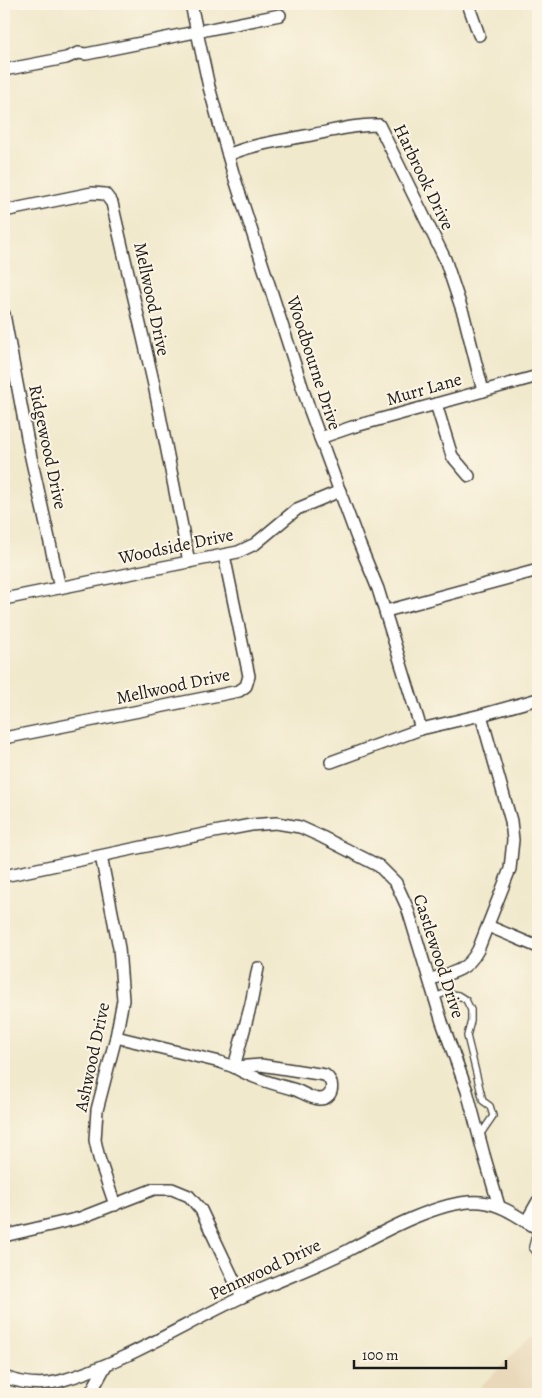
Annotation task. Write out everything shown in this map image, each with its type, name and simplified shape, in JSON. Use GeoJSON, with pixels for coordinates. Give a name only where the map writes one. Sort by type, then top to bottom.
{"type":"FeatureCollection","features":[{"type":"Feature","properties":{"kind":"street","name":"Woodbourne Drive"},"geometry":{"type":"LineString","coordinates":[[191,4],[210,94],[228,155],[309,408],[386,611],[421,729]]}},
{"type":"Feature","properties":{"kind":"street"},"geometry":{"type":"LineString","coordinates":[[468,4],[479,35]]}},
{"type":"Feature","properties":{"kind":"street"},"geometry":{"type":"LineString","coordinates":[[9,69],[66,58],[78,52],[86,54],[280,15]]}},
{"type":"Feature","properties":{"kind":"street","name":"Harbrook Drive"},"geometry":{"type":"LineString","coordinates":[[228,155],[251,147],[342,129],[371,124],[380,125],[445,259],[464,316],[483,391]]}},
{"type":"Feature","properties":{"kind":"street","name":"Mellwood Drive"},"geometry":{"type":"LineString","coordinates":[[4,211],[92,193],[105,194],[112,203],[125,256],[189,562]]}},
{"type":"Feature","properties":{"kind":"street","name":"Ridgewood Drive"},"geometry":{"type":"LineString","coordinates":[[4,314],[30,453],[60,588]]}},
{"type":"Feature","properties":{"kind":"street","name":"Murr Lane"},"geometry":{"type":"LineString","coordinates":[[320,438],[538,376]]}},
{"type":"Feature","properties":{"kind":"street"},"geometry":{"type":"LineString","coordinates":[[436,404],[452,456],[469,476]]}},
{"type":"Feature","properties":{"kind":"street","name":"Woodside Drive"},"geometry":{"type":"LineString","coordinates":[[4,599],[250,548],[297,509],[340,491]]}},
{"type":"Feature","properties":{"kind":"street","name":"Mellwood Drive"},"geometry":{"type":"LineString","coordinates":[[4,738],[239,691],[246,686],[250,676],[224,554]]}},
{"type":"Feature","properties":{"kind":"street"},"geometry":{"type":"LineString","coordinates":[[386,611],[538,570]]}},
{"type":"Feature","properties":{"kind":"street"},"geometry":{"type":"LineString","coordinates":[[331,762],[421,729],[538,699]]}},
{"type":"Feature","properties":{"kind":"street"},"geometry":{"type":"LineString","coordinates":[[430,979],[453,973],[472,961],[510,869],[514,840],[511,821],[481,715]]}},
{"type":"Feature","properties":{"kind":"street","name":"Castlewood Drive"},"geometry":{"type":"LineString","coordinates":[[4,876],[250,825],[276,823],[300,827],[368,859],[388,874],[396,884],[408,907],[442,1022],[468,1091],[499,1206]]}},
{"type":"Feature","properties":{"kind":"street","name":"Ashwood Drive"},"geometry":{"type":"LineString","coordinates":[[101,856],[119,948],[123,1000],[116,1037],[97,1110],[95,1140],[115,1205]]}},
{"type":"Feature","properties":{"kind":"street"},"geometry":{"type":"LineString","coordinates":[[488,926],[538,947]]}},
{"type":"Feature","properties":{"kind":"street"},"geometry":{"type":"LineString","coordinates":[[234,1067],[251,1004],[258,968]]}},
{"type":"Feature","properties":{"kind":"street"},"geometry":{"type":"LineString","coordinates":[[116,1037],[212,1060],[234,1067],[248,1076],[299,1091],[317,1099],[329,1095],[332,1089],[329,1078],[324,1075],[270,1065],[234,1067]]}},
{"type":"Feature","properties":{"kind":"street"},"geometry":{"type":"LineString","coordinates":[[4,1236],[80,1218],[154,1189],[163,1188],[181,1191],[195,1202],[206,1219],[242,1297]]}},
{"type":"Feature","properties":{"kind":"street"},"geometry":{"type":"LineString","coordinates":[[526,1222],[538,1201]]}},
{"type":"Feature","properties":{"kind":"street","name":"Pennwood Drive"},"geometry":{"type":"LineString","coordinates":[[4,1377],[42,1383],[58,1381],[106,1365],[242,1297],[436,1208],[456,1203],[480,1202],[499,1206],[538,1229]]}},
{"type":"Feature","properties":{"kind":"street"},"geometry":{"type":"LineString","coordinates":[[90,1394],[106,1365]]}},
{"type":"Feature","properties":{"kind":"street"},"geometry":{"type":"LineString","coordinates":[[100,1394],[106,1365]]}},
{"type":"Feature","properties":{"kind":"lane"},"geometry":{"type":"LineString","coordinates":[[435,997],[445,993],[458,995],[466,1000],[471,1010],[471,1021],[467,1036],[483,1101],[490,1106],[492,1116],[488,1126],[479,1137]]}},
{"type":"Feature","properties":{"kind":"lane"},"geometry":{"type":"LineString","coordinates":[[538,1229],[532,1247],[538,1255]]}},
{"type":"Feature","properties":{"kind":"shaded area"},"geometry":{"type":"Polygon","coordinates":[[[538,1329],[538,1394],[473,1394],[538,1329]]]}}]}
